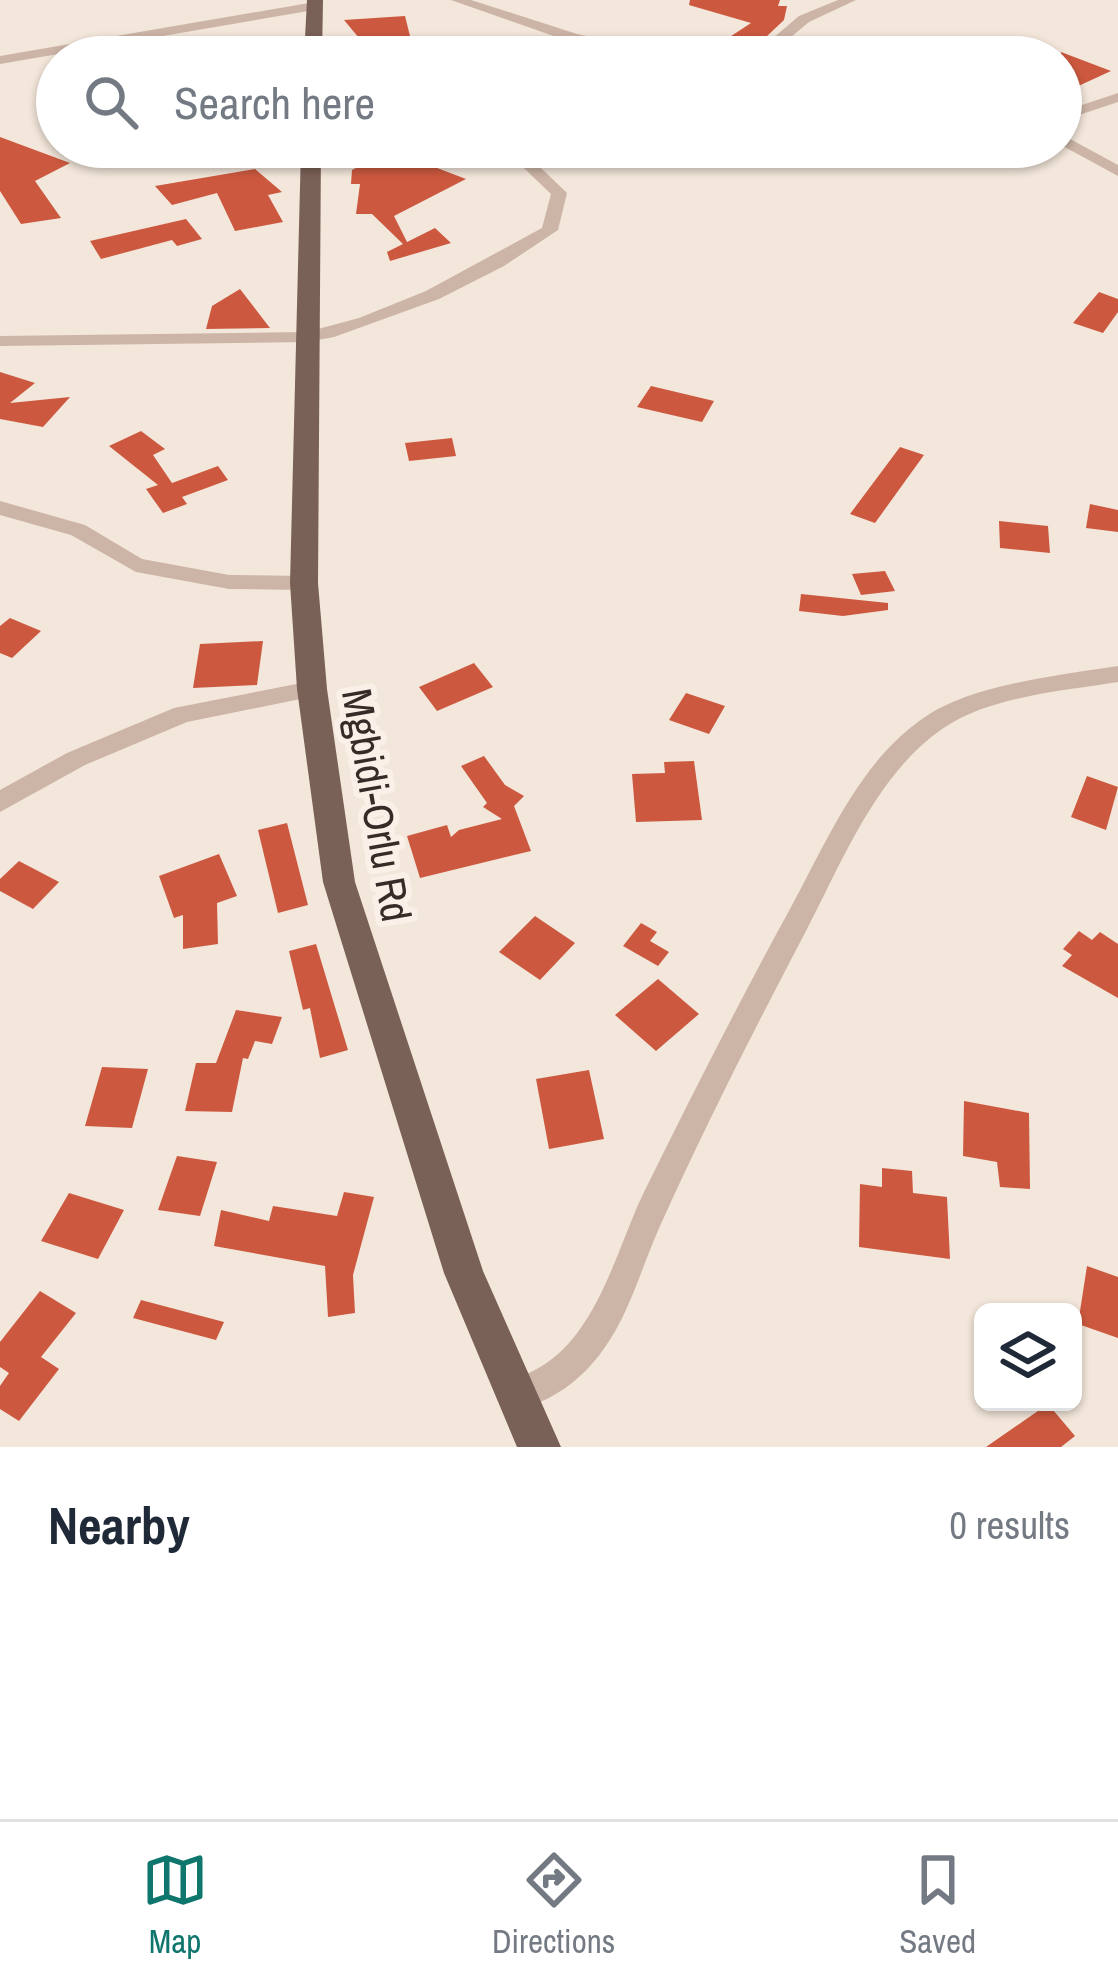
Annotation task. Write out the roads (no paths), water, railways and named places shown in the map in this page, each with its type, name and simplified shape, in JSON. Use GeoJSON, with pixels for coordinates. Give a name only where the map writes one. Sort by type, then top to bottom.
{"type":"FeatureCollection","features":[{"type":"Feature","properties":{"kind":"main road"},"geometry":{"type":"LineString","coordinates":[[314,36],[315,3]]}},
{"type":"Feature","properties":{"kind":"main road","name":"Mgbidi-Orlu Rd"},"geometry":{"type":"LineString","coordinates":[[311,168],[304,583],[312,689],[339,882],[464,1273],[539,1447]]}},
{"type":"Feature","properties":{"kind":"street"},"geometry":{"type":"LineString","coordinates":[[458,0],[568,36]]}},
{"type":"Feature","properties":{"kind":"street"},"geometry":{"type":"LineString","coordinates":[[778,36],[800,13],[849,0]]}},
{"type":"Feature","properties":{"kind":"street"},"geometry":{"type":"LineString","coordinates":[[133,36],[315,3]]}},
{"type":"Feature","properties":{"kind":"street"},"geometry":{"type":"LineString","coordinates":[[0,60],[36,53]]}},
{"type":"Feature","properties":{"kind":"street"},"geometry":{"type":"LineString","coordinates":[[1082,110],[1118,97]]}},
{"type":"Feature","properties":{"kind":"street"},"geometry":{"type":"LineString","coordinates":[[1082,151],[1118,171]]}},
{"type":"Feature","properties":{"kind":"street"},"geometry":{"type":"LineString","coordinates":[[0,341],[307,337],[371,321],[550,230],[559,193],[532,168]]}},
{"type":"Feature","properties":{"kind":"street"},"geometry":{"type":"LineString","coordinates":[[0,508],[78,530],[136,566],[230,582],[304,583]]}},
{"type":"Feature","properties":{"kind":"street"},"geometry":{"type":"LineString","coordinates":[[515,1394],[530,1392],[565,1369],[607,1314],[731,1043],[854,816],[902,751],[937,719],[1040,687],[1118,674]]}},
{"type":"Feature","properties":{"kind":"street"},"geometry":{"type":"LineString","coordinates":[[0,802],[76,759],[182,714],[312,689]]}}]}
